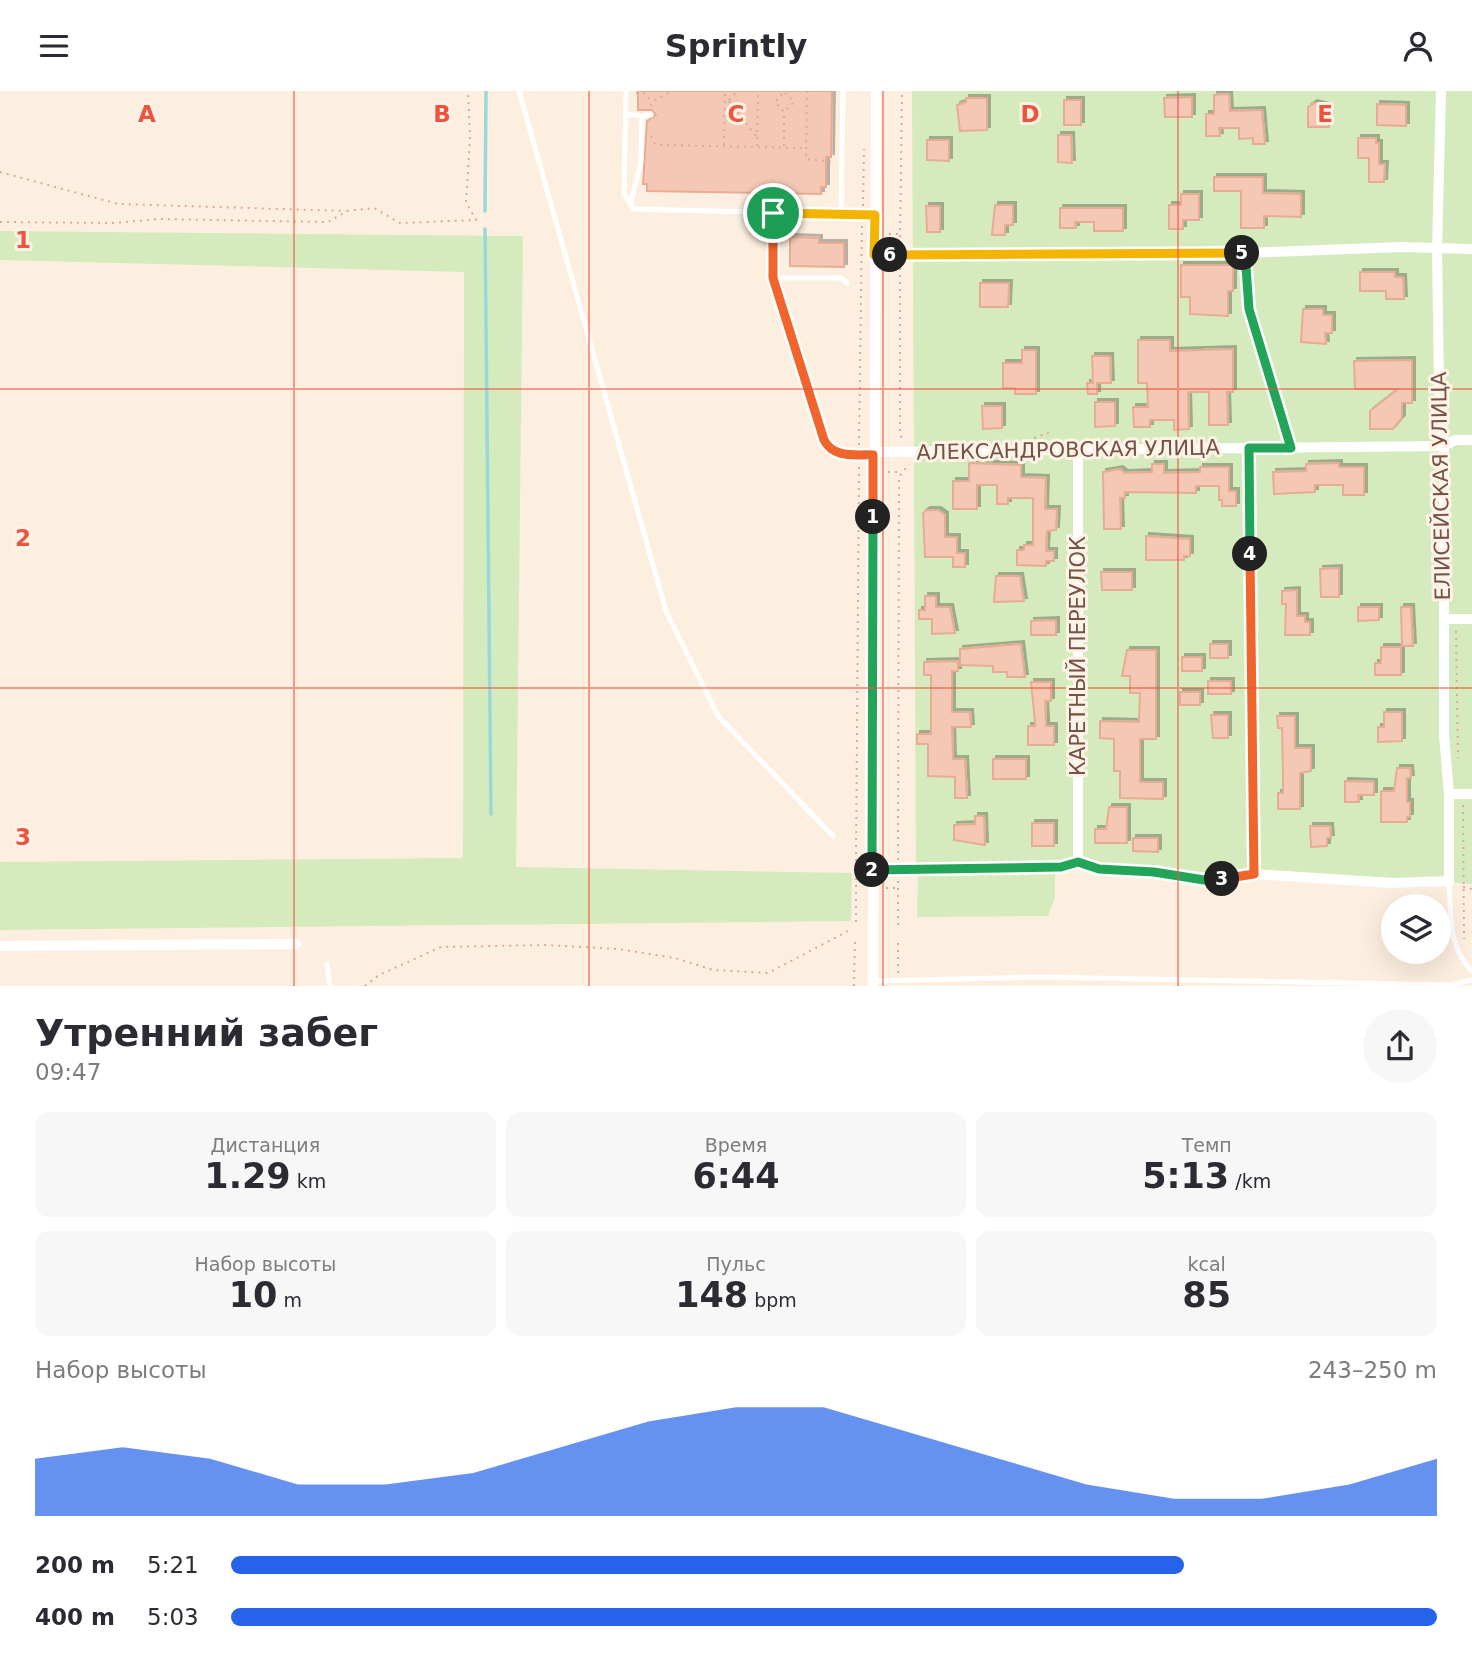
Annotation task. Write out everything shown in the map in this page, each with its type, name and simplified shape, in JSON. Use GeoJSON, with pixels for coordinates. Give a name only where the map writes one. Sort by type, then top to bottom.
{"type":"FeatureCollection","features":[{"type":"Feature","properties":{"kind":"street"},"geometry":{"type":"LineString","coordinates":[[873,983],[876,91]]}},
{"type":"Feature","properties":{"kind":"street","name":"ЕЛИСЕЙСКАЯ УЛИЦА"},"geometry":{"type":"LineString","coordinates":[[1441,91],[1437,250],[1439,386],[1444,446],[1444,735],[1449,793],[1449,881]]}},
{"type":"Feature","properties":{"kind":"street"},"geometry":{"type":"LineString","coordinates":[[874,255],[1245,253],[1402,247],[1472,250]]}},
{"type":"Feature","properties":{"kind":"street"},"geometry":{"type":"LineString","coordinates":[[1245,253],[1249,309],[1291,448]]}},
{"type":"Feature","properties":{"kind":"street","name":"АЛЕКСАНДРОВСКАЯ УЛИЦА"},"geometry":{"type":"LineString","coordinates":[[873,453],[1444,446],[1455,440],[1472,440]]}},
{"type":"Feature","properties":{"kind":"street"},"geometry":{"type":"LineString","coordinates":[[1249,448],[1254,874]]}},
{"type":"Feature","properties":{"kind":"street","name":"КАРЕТНЫЙ ПЕРЕУЛОК"},"geometry":{"type":"LineString","coordinates":[[1077,450],[1078,862]]}},
{"type":"Feature","properties":{"kind":"street"},"geometry":{"type":"LineString","coordinates":[[1444,619],[1472,619]]}},
{"type":"Feature","properties":{"kind":"street"},"geometry":{"type":"LineString","coordinates":[[1449,793],[1468,793]]}},
{"type":"Feature","properties":{"kind":"street"},"geometry":{"type":"LineString","coordinates":[[1099,869],[1154,872],[1204,880],[1254,874],[1393,883],[1449,881]]}},
{"type":"Feature","properties":{"kind":"street"},"geometry":{"type":"LineString","coordinates":[[0,946],[296,944]]}},
{"type":"Feature","properties":{"kind":"lane"},"geometry":{"type":"LineString","coordinates":[[519,91],[666,611],[718,716],[833,836]]}},
{"type":"Feature","properties":{"kind":"lane"},"geometry":{"type":"LineString","coordinates":[[626,91],[624,194],[630,205],[641,211],[875,215]]}},
{"type":"Feature","properties":{"kind":"lane"},"geometry":{"type":"LineString","coordinates":[[841,215],[843,91]]}},
{"type":"Feature","properties":{"kind":"lane"},"geometry":{"type":"LineString","coordinates":[[625,115],[638,115]]}},
{"type":"Feature","properties":{"kind":"lane"},"geometry":{"type":"LineString","coordinates":[[630,205],[641,162],[641,119],[644,115],[651,115]]}},
{"type":"Feature","properties":{"kind":"lane"},"geometry":{"type":"LineString","coordinates":[[773,213],[773,278],[827,447],[839,454],[873,453]]}},
{"type":"Feature","properties":{"kind":"lane"},"geometry":{"type":"LineString","coordinates":[[773,278],[841,278],[847,283]]}},
{"type":"Feature","properties":{"kind":"lane"},"geometry":{"type":"LineString","coordinates":[[872,870],[1061,867],[1078,862],[1099,869]]}},
{"type":"Feature","properties":{"kind":"lane"},"geometry":{"type":"LineString","coordinates":[[1449,881],[1451,930],[1465,965],[1472,971]]}},
{"type":"Feature","properties":{"kind":"lane"},"geometry":{"type":"LineString","coordinates":[[327,964],[330,986]]}},
{"type":"Feature","properties":{"kind":"lane"},"geometry":{"type":"LineString","coordinates":[[1041,977],[1041,986]]}},
{"type":"Feature","properties":{"kind":"lane"},"geometry":{"type":"LineString","coordinates":[[873,983],[1041,977],[1451,985],[1472,980]]}},
{"type":"Feature","properties":{"kind":"lane"},"geometry":{"type":"LineString","coordinates":[[1149,978],[1149,986]]}},
{"type":"Feature","properties":{"kind":"path"},"geometry":{"type":"LineString","coordinates":[[0,172],[118,204],[347,211],[374,208],[400,223],[476,220],[466,202],[470,138],[468,91]]}},
{"type":"Feature","properties":{"kind":"path"},"geometry":{"type":"LineString","coordinates":[[652,102],[671,91]]}},
{"type":"Feature","properties":{"kind":"path"},"geometry":{"type":"LineString","coordinates":[[724,146],[727,101],[725,91]]}},
{"type":"Feature","properties":{"kind":"path"},"geometry":{"type":"LineString","coordinates":[[727,101],[737,91]]}},
{"type":"Feature","properties":{"kind":"path"},"geometry":{"type":"LineString","coordinates":[[757,147],[758,91]]}},
{"type":"Feature","properties":{"kind":"path"},"geometry":{"type":"LineString","coordinates":[[807,91],[806,159],[825,162]]}},
{"type":"Feature","properties":{"kind":"path"},"geometry":{"type":"LineString","coordinates":[[900,248],[902,91]]}},
{"type":"Feature","properties":{"kind":"path"},"geometry":{"type":"LineString","coordinates":[[784,112],[794,102],[785,92],[775,102],[784,112],[784,147]]}},
{"type":"Feature","properties":{"kind":"path"},"geometry":{"type":"LineString","coordinates":[[638,93],[644,93],[652,102],[651,115]]}},
{"type":"Feature","properties":{"kind":"path"},"geometry":{"type":"LineString","coordinates":[[727,101],[757,138]]}},
{"type":"Feature","properties":{"kind":"path"},"geometry":{"type":"LineString","coordinates":[[651,134],[655,144],[660,145],[806,148]]}},
{"type":"Feature","properties":{"kind":"path"},"geometry":{"type":"LineString","coordinates":[[863,211],[864,144]]}},
{"type":"Feature","properties":{"kind":"path"},"geometry":{"type":"LineString","coordinates":[[0,222],[114,223],[159,219],[328,222],[347,211]]}},
{"type":"Feature","properties":{"kind":"path"},"geometry":{"type":"LineString","coordinates":[[859,445],[862,222]]}},
{"type":"Feature","properties":{"kind":"path"},"geometry":{"type":"LineString","coordinates":[[888,234],[900,234]]}},
{"type":"Feature","properties":{"kind":"path"},"geometry":{"type":"LineString","coordinates":[[900,263],[900,435],[905,441]]}},
{"type":"Feature","properties":{"kind":"path"},"geometry":{"type":"LineString","coordinates":[[1029,440],[1050,432]]}},
{"type":"Feature","properties":{"kind":"path"},"geometry":{"type":"LineString","coordinates":[[887,472],[900,472],[918,460]]}},
{"type":"Feature","properties":{"kind":"path"},"geometry":{"type":"LineString","coordinates":[[856,861],[859,462]]}},
{"type":"Feature","properties":{"kind":"path"},"geometry":{"type":"LineString","coordinates":[[859,471],[864,471]]}},
{"type":"Feature","properties":{"kind":"path"},"geometry":{"type":"LineString","coordinates":[[898,864],[900,472]]}},
{"type":"Feature","properties":{"kind":"path"},"geometry":{"type":"LineString","coordinates":[[1456,619],[1458,764]]}},
{"type":"Feature","properties":{"kind":"path"},"geometry":{"type":"LineString","coordinates":[[1464,939],[1462,887],[1468,793]]}},
{"type":"Feature","properties":{"kind":"path"},"geometry":{"type":"LineString","coordinates":[[898,877],[898,925]]}},
{"type":"Feature","properties":{"kind":"path"},"geometry":{"type":"LineString","coordinates":[[856,878],[856,922]]}},
{"type":"Feature","properties":{"kind":"path"},"geometry":{"type":"LineString","coordinates":[[1449,881],[1472,889]]}},
{"type":"Feature","properties":{"kind":"path"},"geometry":{"type":"LineString","coordinates":[[856,887],[863,888]]}},
{"type":"Feature","properties":{"kind":"path"},"geometry":{"type":"LineString","coordinates":[[885,888],[898,888]]}},
{"type":"Feature","properties":{"kind":"path"},"geometry":{"type":"LineString","coordinates":[[365,986],[379,975],[441,947],[546,945],[618,949],[675,958],[713,969],[768,974],[850,930]]}},
{"type":"Feature","properties":{"kind":"path"},"geometry":{"type":"LineString","coordinates":[[854,986],[855,938]]}},
{"type":"Feature","properties":{"kind":"path"},"geometry":{"type":"LineString","coordinates":[[898,939],[898,975]]}},
{"type":"Feature","properties":{"kind":"green space"},"geometry":{"type":"Polygon","coordinates":[[[912,91],[1472,91],[1472,884],[1400,878],[916,863],[912,91]]]}},
{"type":"Feature","properties":{"kind":"green space"},"geometry":{"type":"Polygon","coordinates":[[[0,231],[523,236],[516,867],[852,873],[851,921],[0,930],[0,862],[463,858],[464,272],[0,260],[0,231]]]}},
{"type":"Feature","properties":{"kind":"green space"},"geometry":{"type":"Polygon","coordinates":[[[1055,874],[1055,898],[1048,916],[917,917],[918,876],[1055,874]]]}},
{"type":"Feature","properties":{"kind":"building"},"geometry":{"type":"Polygon","coordinates":[[[638,91],[832,91],[831,157],[826,157],[826,187],[821,187],[821,194],[647,191],[647,184],[643,184],[647,121],[656,115],[652,110],[638,110],[638,91]]]}},
{"type":"Feature","properties":{"kind":"building"},"geometry":{"type":"Polygon","coordinates":[[[1229,94],[1230,111],[1262,110],[1265,144],[1253,144],[1253,138],[1239,139],[1239,128],[1219,128],[1220,136],[1206,136],[1206,114],[1214,114],[1214,95],[1229,94]]]}},
{"type":"Feature","properties":{"kind":"building"},"geometry":{"type":"Polygon","coordinates":[[[1192,97],[1192,117],[1165,117],[1164,98],[1192,97]]]}},
{"type":"Feature","properties":{"kind":"building"},"geometry":{"type":"Polygon","coordinates":[[[966,98],[987,98],[987,130],[960,131],[957,105],[966,102],[966,98]]]}},
{"type":"Feature","properties":{"kind":"building"},"geometry":{"type":"Polygon","coordinates":[[[1064,100],[1081,100],[1081,125],[1064,125],[1064,100]]]}},
{"type":"Feature","properties":{"kind":"building"},"geometry":{"type":"Polygon","coordinates":[[[1314,103],[1330,107],[1329,127],[1308,127],[1308,107],[1314,103]]]}},
{"type":"Feature","properties":{"kind":"building"},"geometry":{"type":"Polygon","coordinates":[[[1377,104],[1406,105],[1406,126],[1377,125],[1377,104]]]}},
{"type":"Feature","properties":{"kind":"building"},"geometry":{"type":"Polygon","coordinates":[[[1058,135],[1071,135],[1072,163],[1058,162],[1058,135]]]}},
{"type":"Feature","properties":{"kind":"building"},"geometry":{"type":"Polygon","coordinates":[[[1358,138],[1376,138],[1376,143],[1379,143],[1379,164],[1385,164],[1384,182],[1369,182],[1369,158],[1358,158],[1358,138]]]}},
{"type":"Feature","properties":{"kind":"building"},"geometry":{"type":"Polygon","coordinates":[[[927,140],[949,140],[949,161],[927,160],[927,140]]]}},
{"type":"Feature","properties":{"kind":"building"},"geometry":{"type":"Polygon","coordinates":[[[1214,177],[1263,177],[1263,193],[1301,194],[1301,217],[1264,216],[1264,228],[1241,228],[1241,191],[1214,191],[1214,177]]]}},
{"type":"Feature","properties":{"kind":"building"},"geometry":{"type":"Polygon","coordinates":[[[1181,194],[1199,194],[1199,220],[1183,220],[1183,229],[1169,229],[1169,205],[1181,205],[1181,194]]]}},
{"type":"Feature","properties":{"kind":"building"},"geometry":{"type":"Polygon","coordinates":[[[995,205],[1013,205],[1013,225],[1005,225],[1005,235],[992,235],[995,205]]]}},
{"type":"Feature","properties":{"kind":"building"},"geometry":{"type":"Polygon","coordinates":[[[926,206],[940,206],[940,232],[927,232],[926,206]]]}},
{"type":"Feature","properties":{"kind":"building"},"geometry":{"type":"Polygon","coordinates":[[[1060,208],[1123,208],[1123,231],[1094,231],[1094,222],[1075,222],[1076,228],[1060,228],[1060,208]]]}},
{"type":"Feature","properties":{"kind":"building"},"geometry":{"type":"Polygon","coordinates":[[[790,237],[819,238],[819,243],[844,243],[844,267],[790,266],[790,237]]]}},
{"type":"Feature","properties":{"kind":"building"},"geometry":{"type":"Polygon","coordinates":[[[1181,265],[1233,265],[1233,291],[1228,291],[1228,316],[1190,314],[1190,297],[1181,297],[1181,265]]]}},
{"type":"Feature","properties":{"kind":"building"},"geometry":{"type":"Polygon","coordinates":[[[1360,272],[1395,272],[1395,277],[1403,277],[1404,299],[1386,299],[1386,291],[1360,291],[1360,272]]]}},
{"type":"Feature","properties":{"kind":"building"},"geometry":{"type":"Polygon","coordinates":[[[980,283],[1009,283],[1008,307],[980,307],[980,283]]]}},
{"type":"Feature","properties":{"kind":"building"},"geometry":{"type":"Polygon","coordinates":[[[1303,309],[1323,309],[1323,315],[1332,315],[1332,333],[1325,333],[1326,344],[1301,342],[1303,309]]]}},
{"type":"Feature","properties":{"kind":"building"},"geometry":{"type":"Polygon","coordinates":[[[1138,340],[1170,340],[1170,351],[1233,349],[1233,392],[1227,392],[1228,425],[1209,425],[1209,392],[1188,392],[1189,429],[1174,430],[1174,420],[1150,420],[1150,427],[1134,427],[1133,407],[1148,407],[1147,383],[1138,383],[1138,340]]]}},
{"type":"Feature","properties":{"kind":"building"},"geometry":{"type":"Polygon","coordinates":[[[1022,350],[1036,350],[1036,394],[1015,394],[1015,388],[1003,388],[1003,363],[1022,363],[1022,350]]]}},
{"type":"Feature","properties":{"kind":"building"},"geometry":{"type":"Polygon","coordinates":[[[1092,356],[1110,356],[1111,383],[1097,383],[1097,394],[1088,394],[1087,383],[1093,383],[1092,356]]]}},
{"type":"Feature","properties":{"kind":"building"},"geometry":{"type":"Polygon","coordinates":[[[1412,360],[1412,403],[1402,403],[1402,418],[1393,429],[1370,429],[1370,411],[1398,389],[1355,389],[1354,361],[1412,360]]]}},
{"type":"Feature","properties":{"kind":"building"},"geometry":{"type":"Polygon","coordinates":[[[1095,402],[1115,402],[1115,426],[1095,427],[1095,402]]]}},
{"type":"Feature","properties":{"kind":"building"},"geometry":{"type":"Polygon","coordinates":[[[982,406],[1002,406],[1002,428],[983,429],[982,406]]]}},
{"type":"Feature","properties":{"kind":"building"},"geometry":{"type":"Polygon","coordinates":[[[969,463],[1021,465],[1021,477],[1046,478],[1045,509],[1057,509],[1056,530],[1047,531],[1046,551],[1054,551],[1054,561],[1046,561],[1046,566],[1017,565],[1017,550],[1024,550],[1024,545],[1033,545],[1033,498],[1008,498],[1008,504],[997,504],[997,485],[977,485],[977,509],[953,509],[953,481],[969,481],[969,463]]]}},
{"type":"Feature","properties":{"kind":"building"},"geometry":{"type":"Polygon","coordinates":[[[1339,463],[1339,467],[1364,467],[1364,495],[1343,495],[1343,485],[1315,485],[1315,492],[1274,494],[1273,472],[1306,471],[1306,464],[1339,463]]]}},
{"type":"Feature","properties":{"kind":"building"},"geometry":{"type":"Polygon","coordinates":[[[1152,464],[1164,464],[1164,473],[1200,472],[1200,467],[1229,467],[1229,491],[1236,491],[1236,506],[1222,506],[1219,486],[1196,486],[1196,493],[1125,492],[1125,498],[1120,498],[1121,529],[1104,529],[1103,472],[1120,469],[1125,473],[1152,472],[1152,464]]]}},
{"type":"Feature","properties":{"kind":"building"},"geometry":{"type":"Polygon","coordinates":[[[927,510],[938,510],[945,515],[945,537],[957,537],[957,553],[965,553],[965,567],[953,567],[953,557],[925,557],[923,513],[927,510]]]}},
{"type":"Feature","properties":{"kind":"building"},"geometry":{"type":"Polygon","coordinates":[[[1146,536],[1190,539],[1190,556],[1184,556],[1184,560],[1146,560],[1146,536]]]}},
{"type":"Feature","properties":{"kind":"building"},"geometry":{"type":"Polygon","coordinates":[[[1339,568],[1339,597],[1321,597],[1320,569],[1339,568]]]}},
{"type":"Feature","properties":{"kind":"building"},"geometry":{"type":"Polygon","coordinates":[[[1101,572],[1132,572],[1132,590],[1102,590],[1101,572]]]}},
{"type":"Feature","properties":{"kind":"building"},"geometry":{"type":"Polygon","coordinates":[[[996,576],[1020,576],[1024,601],[994,602],[996,576]]]}},
{"type":"Feature","properties":{"kind":"building"},"geometry":{"type":"Polygon","coordinates":[[[1297,590],[1297,616],[1305,616],[1305,622],[1310,622],[1310,635],[1285,635],[1286,604],[1282,604],[1282,591],[1297,590]]]}},
{"type":"Feature","properties":{"kind":"building"},"geometry":{"type":"Polygon","coordinates":[[[925,596],[936,596],[936,607],[950,607],[955,633],[932,634],[932,619],[919,619],[919,610],[925,610],[925,596]]]}},
{"type":"Feature","properties":{"kind":"building"},"geometry":{"type":"Polygon","coordinates":[[[1358,607],[1379,607],[1379,620],[1358,621],[1358,607]]]}},
{"type":"Feature","properties":{"kind":"building"},"geometry":{"type":"Polygon","coordinates":[[[1401,607],[1411,607],[1413,646],[1402,646],[1401,607]]]}},
{"type":"Feature","properties":{"kind":"building"},"geometry":{"type":"Polygon","coordinates":[[[1056,620],[1056,635],[1031,635],[1031,621],[1056,620]]]}},
{"type":"Feature","properties":{"kind":"building"},"geometry":{"type":"Polygon","coordinates":[[[1021,644],[1025,677],[1007,677],[1007,672],[993,672],[993,666],[960,665],[960,649],[1021,644]]]}},
{"type":"Feature","properties":{"kind":"building"},"geometry":{"type":"Polygon","coordinates":[[[1210,644],[1228,644],[1228,658],[1210,658],[1210,644]]]}},
{"type":"Feature","properties":{"kind":"building"},"geometry":{"type":"Polygon","coordinates":[[[1381,647],[1401,647],[1401,675],[1375,675],[1375,663],[1381,663],[1381,647]]]}},
{"type":"Feature","properties":{"kind":"building"},"geometry":{"type":"Polygon","coordinates":[[[1127,650],[1156,650],[1156,739],[1140,739],[1140,782],[1163,782],[1163,799],[1120,798],[1120,771],[1114,771],[1114,739],[1100,738],[1100,721],[1139,722],[1140,693],[1130,693],[1130,676],[1122,676],[1127,650]]]}},
{"type":"Feature","properties":{"kind":"building"},"geometry":{"type":"Polygon","coordinates":[[[1182,657],[1202,657],[1202,671],[1182,671],[1182,657]]]}},
{"type":"Feature","properties":{"kind":"building"},"geometry":{"type":"Polygon","coordinates":[[[958,661],[958,671],[952,671],[952,712],[970,712],[971,727],[952,727],[953,759],[965,759],[967,798],[955,798],[955,777],[928,776],[928,744],[917,744],[917,734],[931,734],[931,675],[924,675],[924,662],[958,661]]]}},
{"type":"Feature","properties":{"kind":"building"},"geometry":{"type":"Polygon","coordinates":[[[1208,681],[1231,681],[1231,694],[1208,694],[1208,681]]]}},
{"type":"Feature","properties":{"kind":"building"},"geometry":{"type":"Polygon","coordinates":[[[1031,682],[1051,682],[1051,701],[1045,701],[1046,726],[1054,726],[1054,745],[1028,745],[1028,726],[1035,726],[1031,682]]]}},
{"type":"Feature","properties":{"kind":"building"},"geometry":{"type":"Polygon","coordinates":[[[1180,692],[1200,692],[1200,705],[1180,705],[1180,692]]]}},
{"type":"Feature","properties":{"kind":"building"},"geometry":{"type":"Polygon","coordinates":[[[1384,712],[1402,712],[1402,741],[1378,742],[1378,727],[1384,727],[1384,712]]]}},
{"type":"Feature","properties":{"kind":"building"},"geometry":{"type":"Polygon","coordinates":[[[1211,715],[1228,715],[1228,738],[1213,738],[1211,715]]]}},
{"type":"Feature","properties":{"kind":"building"},"geometry":{"type":"Polygon","coordinates":[[[1277,716],[1295,716],[1295,748],[1311,748],[1311,771],[1300,773],[1300,809],[1278,809],[1278,793],[1283,793],[1283,773],[1282,728],[1278,728],[1277,716]]]}},
{"type":"Feature","properties":{"kind":"building"},"geometry":{"type":"Polygon","coordinates":[[[993,759],[1026,759],[1026,779],[993,779],[993,759]]]}},
{"type":"Feature","properties":{"kind":"building"},"geometry":{"type":"Polygon","coordinates":[[[1397,768],[1410,768],[1411,778],[1407,778],[1407,802],[1410,802],[1410,817],[1407,817],[1407,822],[1381,822],[1381,791],[1394,791],[1397,768]]]}},
{"type":"Feature","properties":{"kind":"building"},"geometry":{"type":"Polygon","coordinates":[[[1345,781],[1374,782],[1374,795],[1358,795],[1359,802],[1345,802],[1345,781]]]}},
{"type":"Feature","properties":{"kind":"building"},"geometry":{"type":"Polygon","coordinates":[[[1109,807],[1127,807],[1127,843],[1095,843],[1095,829],[1106,829],[1109,807]]]}},
{"type":"Feature","properties":{"kind":"building"},"geometry":{"type":"Polygon","coordinates":[[[975,816],[984,816],[985,845],[954,840],[954,825],[975,824],[975,816]]]}},
{"type":"Feature","properties":{"kind":"building"},"geometry":{"type":"Polygon","coordinates":[[[1032,823],[1054,823],[1054,846],[1032,846],[1032,823]]]}},
{"type":"Feature","properties":{"kind":"building"},"geometry":{"type":"Polygon","coordinates":[[[1310,826],[1330,826],[1331,838],[1327,838],[1327,846],[1311,847],[1310,826]]]}},
{"type":"Feature","properties":{"kind":"building"},"geometry":{"type":"Polygon","coordinates":[[[1133,838],[1158,838],[1158,852],[1133,851],[1133,838]]]}},
{"type":"Feature","properties":{"kind":"waterway"},"geometry":{"type":"LineString","coordinates":[[485,211],[486,91]]}},
{"type":"Feature","properties":{"kind":"waterway"},"geometry":{"type":"LineString","coordinates":[[485,229],[491,814]]}},
{"type":"Feature","properties":{"kind":"route"},"geometry":{"type":"LineString","coordinates":[[773,213],[875,215],[874,255],[1245,253],[1249,309],[1291,448],[1249,448],[1254,874],[1204,880],[1154,872],[1099,869],[1078,862],[1061,867],[872,870],[873,455],[839,454],[827,447],[824,440],[773,278],[773,213]]}}]}
